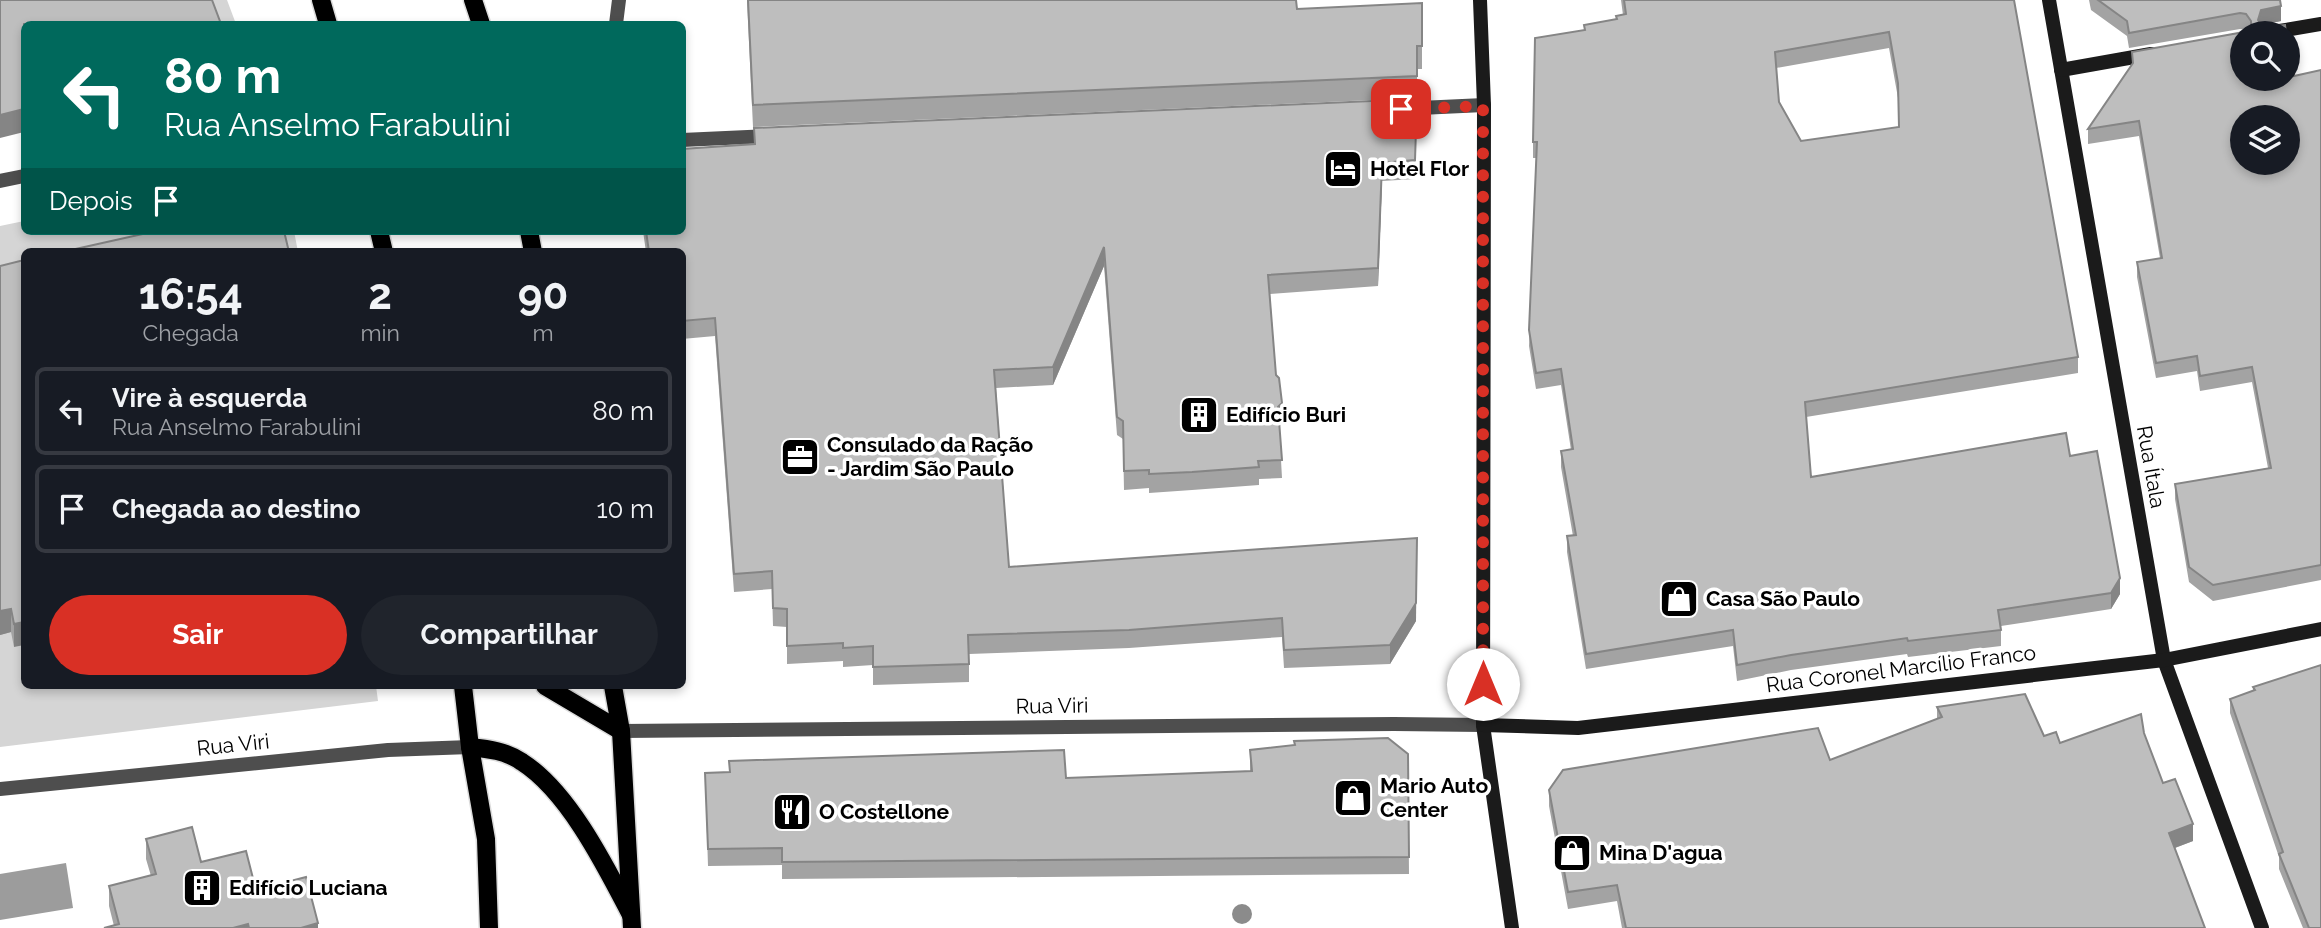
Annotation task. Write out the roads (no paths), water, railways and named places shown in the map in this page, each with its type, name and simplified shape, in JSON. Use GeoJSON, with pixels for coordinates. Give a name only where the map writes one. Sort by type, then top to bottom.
{"type":"FeatureCollection","features":[{"type":"Feature","properties":{"kind":"main road"},"geometry":{"type":"LineString","coordinates":[[321,0],[327,21]]}},
{"type":"Feature","properties":{"kind":"main road"},"geometry":{"type":"LineString","coordinates":[[473,0],[480,21]]}},
{"type":"Feature","properties":{"kind":"main road"},"geometry":{"type":"LineString","coordinates":[[1480,0],[1483,106],[1483,725],[1511,928]]}},
{"type":"Feature","properties":{"kind":"main road","name":"Rua Ítala"},"geometry":{"type":"LineString","coordinates":[[2049,0],[2164,660],[2262,928]]}},
{"type":"Feature","properties":{"kind":"main road"},"geometry":{"type":"LineString","coordinates":[[2300,28],[2321,24]]}},
{"type":"Feature","properties":{"kind":"main road"},"geometry":{"type":"LineString","coordinates":[[2061,70],[2164,51]]}},
{"type":"Feature","properties":{"kind":"main road","name":"Rua Coronel Marcílio Franco"},"geometry":{"type":"LineString","coordinates":[[1483,725],[1578,728],[2164,660],[2321,629]]}},
{"type":"Feature","properties":{"kind":"main road"},"geometry":{"type":"LineString","coordinates":[[463,689],[486,839],[489,928]]}},
{"type":"Feature","properties":{"kind":"main road"},"geometry":{"type":"LineString","coordinates":[[550,689],[621,731]]}},
{"type":"Feature","properties":{"kind":"main road"},"geometry":{"type":"LineString","coordinates":[[614,689],[621,731],[632,922]]}},
{"type":"Feature","properties":{"kind":"main road"},"geometry":{"type":"LineString","coordinates":[[470,747],[498,750],[521,760],[538,774],[561,799],[605,864],[632,922]]}},
{"type":"Feature","properties":{"kind":"street"},"geometry":{"type":"LineString","coordinates":[[616,21],[619,0]]}},
{"type":"Feature","properties":{"kind":"street"},"geometry":{"type":"LineString","coordinates":[[1387,110],[1483,106]]}},
{"type":"Feature","properties":{"kind":"street"},"geometry":{"type":"LineString","coordinates":[[686,140],[793,135]]}},
{"type":"Feature","properties":{"kind":"street"},"geometry":{"type":"LineString","coordinates":[[0,181],[21,177]]}},
{"type":"Feature","properties":{"kind":"street","name":"Rua Viri"},"geometry":{"type":"LineString","coordinates":[[621,731],[1483,725]]}},
{"type":"Feature","properties":{"kind":"street","name":"Rua Viri"},"geometry":{"type":"LineString","coordinates":[[0,789],[388,750],[470,747]]}},
{"type":"Feature","properties":{"kind":"place","name":"Hotel Flor"},"geometry":{"type":"Point","coordinates":[1343,169]}},
{"type":"Feature","properties":{"kind":"place","name":"Edifício Buri"},"geometry":{"type":"Point","coordinates":[1199,415]}},
{"type":"Feature","properties":{"kind":"place","name":"Consulado da Ração - Jardim São Paulo"},"geometry":{"type":"Point","coordinates":[800,457]}},
{"type":"Feature","properties":{"kind":"place","name":"Casa São Paulo"},"geometry":{"type":"Point","coordinates":[1679,599]}},
{"type":"Feature","properties":{"kind":"place","name":"Mario Auto Center"},"geometry":{"type":"Point","coordinates":[1353,798]}},
{"type":"Feature","properties":{"kind":"place","name":"O Costellone"},"geometry":{"type":"Point","coordinates":[792,812]}},
{"type":"Feature","properties":{"kind":"place","name":"Mina D'agua"},"geometry":{"type":"Point","coordinates":[1572,853]}},
{"type":"Feature","properties":{"kind":"place","name":"Edifício Luciana"},"geometry":{"type":"Point","coordinates":[202,888]}}]}
